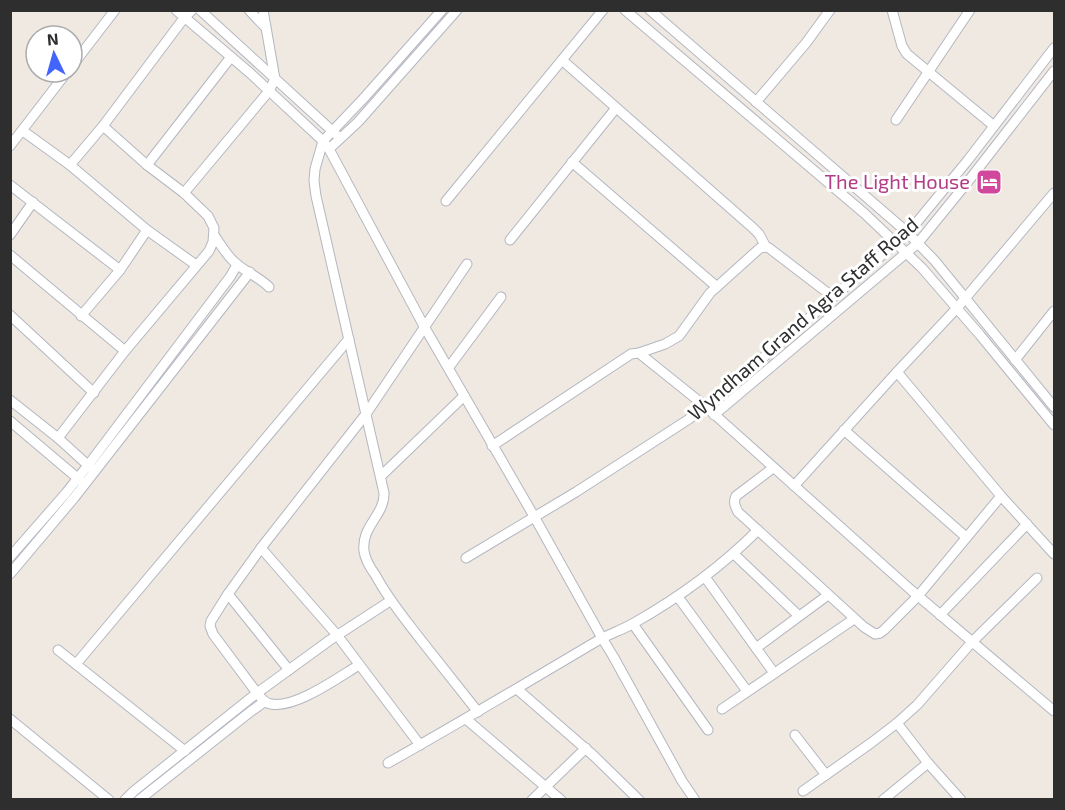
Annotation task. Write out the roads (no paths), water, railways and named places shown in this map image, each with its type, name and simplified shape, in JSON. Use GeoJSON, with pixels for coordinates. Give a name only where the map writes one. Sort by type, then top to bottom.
{"type":"FeatureCollection","features":[{"type":"Feature","properties":{"kind":"street"},"geometry":{"type":"LineString","coordinates":[[84,50],[115,10]]}},
{"type":"Feature","properties":{"kind":"street"},"geometry":{"type":"LineString","coordinates":[[176,10],[270,91],[326,145],[425,328],[535,518],[682,781],[695,800]]}},
{"type":"Feature","properties":{"kind":"street"},"geometry":{"type":"LineString","coordinates":[[70,165],[103,126],[192,10]]}},
{"type":"Feature","properties":{"kind":"street"},"geometry":{"type":"LineString","coordinates":[[200,10],[340,138]]}},
{"type":"Feature","properties":{"kind":"street"},"geometry":{"type":"LineString","coordinates":[[249,10],[265,27]]}},
{"type":"Feature","properties":{"kind":"street"},"geometry":{"type":"LineString","coordinates":[[184,193],[270,91],[275,79],[263,10]]}},
{"type":"Feature","properties":{"kind":"street"},"geometry":{"type":"LineString","coordinates":[[442,10],[332,131],[315,169],[314,181],[385,500],[365,536],[364,552],[390,601],[478,712]]}},
{"type":"Feature","properties":{"kind":"street"},"geometry":{"type":"LineString","coordinates":[[326,145],[340,138],[358,122],[457,10]]}},
{"type":"Feature","properties":{"kind":"street"},"geometry":{"type":"LineString","coordinates":[[446,201],[603,10]]}},
{"type":"Feature","properties":{"kind":"street"},"geometry":{"type":"LineString","coordinates":[[625,10],[864,213],[922,268],[1054,425]]}},
{"type":"Feature","properties":{"kind":"street"},"geometry":{"type":"LineString","coordinates":[[756,102],[806,43],[830,10]]}},
{"type":"Feature","properties":{"kind":"street"},"geometry":{"type":"LineString","coordinates":[[892,10],[902,46],[907,54],[994,126]]}},
{"type":"Feature","properties":{"kind":"street"},"geometry":{"type":"LineString","coordinates":[[896,120],[970,10]]}},
{"type":"Feature","properties":{"kind":"street"},"geometry":{"type":"LineString","coordinates":[[643,26],[653,11],[908,233],[935,261],[1054,407]]}},
{"type":"Feature","properties":{"kind":"street","name":"Wyndham Grand Agra Staff Road"},"geometry":{"type":"LineString","coordinates":[[466,558],[576,492],[705,406],[908,233],[1054,48]]}},
{"type":"Feature","properties":{"kind":"street"},"geometry":{"type":"LineString","coordinates":[[147,165],[231,57]]}},
{"type":"Feature","properties":{"kind":"street"},"geometry":{"type":"LineString","coordinates":[[562,60],[753,228],[766,247],[833,297]]}},
{"type":"Feature","properties":{"kind":"street"},"geometry":{"type":"LineString","coordinates":[[714,415],[918,243],[1054,71]]}},
{"type":"Feature","properties":{"kind":"street"},"geometry":{"type":"LineString","coordinates":[[10,146],[58,84]]}},
{"type":"Feature","properties":{"kind":"street"},"geometry":{"type":"LineString","coordinates":[[510,240],[616,108]]}},
{"type":"Feature","properties":{"kind":"street"},"geometry":{"type":"LineString","coordinates":[[58,438],[125,351],[211,248],[214,235],[214,228],[208,216],[184,193],[147,165],[103,126]]}},
{"type":"Feature","properties":{"kind":"street"},"geometry":{"type":"LineString","coordinates":[[23,131],[70,165],[147,230],[196,265]]}},
{"type":"Feature","properties":{"kind":"street"},"geometry":{"type":"LineString","coordinates":[[572,162],[717,287]]}},
{"type":"Feature","properties":{"kind":"street"},"geometry":{"type":"LineString","coordinates":[[10,185],[120,270]]}},
{"type":"Feature","properties":{"kind":"street"},"geometry":{"type":"LineString","coordinates":[[794,486],[957,308],[1054,193]]}},
{"type":"Feature","properties":{"kind":"street"},"geometry":{"type":"LineString","coordinates":[[10,235],[33,202]]}},
{"type":"Feature","properties":{"kind":"street"},"geometry":{"type":"LineString","coordinates":[[81,316],[120,270],[147,230]]}},
{"type":"Feature","properties":{"kind":"street"},"geometry":{"type":"LineString","coordinates":[[214,235],[237,265],[263,280],[269,287]]}},
{"type":"Feature","properties":{"kind":"street"},"geometry":{"type":"LineString","coordinates":[[492,446],[631,354],[665,344],[679,336],[703,302],[717,287],[760,248],[766,247]]}},
{"type":"Feature","properties":{"kind":"street"},"geometry":{"type":"LineString","coordinates":[[10,255],[125,351]]}},
{"type":"Feature","properties":{"kind":"street"},"geometry":{"type":"LineString","coordinates":[[359,665],[317,691],[293,701],[273,705],[264,702],[257,693],[211,630],[211,621],[261,548],[366,414],[467,264]]}},
{"type":"Feature","properties":{"kind":"street"},"geometry":{"type":"LineString","coordinates":[[92,468],[237,265]]}},
{"type":"Feature","properties":{"kind":"street"},"geometry":{"type":"LineString","coordinates":[[10,574],[250,272]]}},
{"type":"Feature","properties":{"kind":"street"},"geometry":{"type":"LineString","coordinates":[[449,367],[501,297]]}},
{"type":"Feature","properties":{"kind":"street"},"geometry":{"type":"LineString","coordinates":[[1015,360],[1054,311]]}},
{"type":"Feature","properties":{"kind":"street"},"geometry":{"type":"LineString","coordinates":[[10,315],[94,393]]}},
{"type":"Feature","properties":{"kind":"street"},"geometry":{"type":"LineString","coordinates":[[76,664],[349,339]]}},
{"type":"Feature","properties":{"kind":"street"},"geometry":{"type":"LineString","coordinates":[[639,353],[705,406],[918,596],[1054,711]]}},
{"type":"Feature","properties":{"kind":"street"},"geometry":{"type":"LineString","coordinates":[[897,372],[1001,496],[1054,554]]}},
{"type":"Feature","properties":{"kind":"street"},"geometry":{"type":"LineString","coordinates":[[381,476],[464,396]]}},
{"type":"Feature","properties":{"kind":"street"},"geometry":{"type":"LineString","coordinates":[[10,400],[92,468]]}},
{"type":"Feature","properties":{"kind":"street"},"geometry":{"type":"LineString","coordinates":[[10,421],[82,481]]}},
{"type":"Feature","properties":{"kind":"street"},"geometry":{"type":"LineString","coordinates":[[844,430],[966,537]]}},
{"type":"Feature","properties":{"kind":"street"},"geometry":{"type":"LineString","coordinates":[[773,468],[736,496],[734,505],[738,512],[854,619],[875,634],[880,633],[918,596],[1001,496]]}},
{"type":"Feature","properties":{"kind":"street"},"geometry":{"type":"LineString","coordinates":[[10,557],[66,493],[82,481]]}},
{"type":"Feature","properties":{"kind":"street"},"geometry":{"type":"LineString","coordinates":[[940,615],[1027,524]]}},
{"type":"Feature","properties":{"kind":"street"},"geometry":{"type":"LineString","coordinates":[[388,763],[602,638],[633,624],[678,597],[734,554],[758,530]]}},
{"type":"Feature","properties":{"kind":"street"},"geometry":{"type":"LineString","coordinates":[[261,548],[337,635],[420,745]]}},
{"type":"Feature","properties":{"kind":"street"},"geometry":{"type":"LineString","coordinates":[[734,554],[800,616]]}},
{"type":"Feature","properties":{"kind":"street"},"geometry":{"type":"LineString","coordinates":[[705,577],[774,673]]}},
{"type":"Feature","properties":{"kind":"street"},"geometry":{"type":"LineString","coordinates":[[803,791],[897,723],[972,642],[1037,578]]}},
{"type":"Feature","properties":{"kind":"street"},"geometry":{"type":"LineString","coordinates":[[228,594],[289,670]]}},
{"type":"Feature","properties":{"kind":"street"},"geometry":{"type":"LineString","coordinates":[[756,648],[828,595]]}},
{"type":"Feature","properties":{"kind":"street"},"geometry":{"type":"LineString","coordinates":[[678,597],[747,691]]}},
{"type":"Feature","properties":{"kind":"street"},"geometry":{"type":"LineString","coordinates":[[125,800],[257,693],[337,635],[390,601]]}},
{"type":"Feature","properties":{"kind":"street"},"geometry":{"type":"LineString","coordinates":[[722,709],[854,619]]}},
{"type":"Feature","properties":{"kind":"street"},"geometry":{"type":"LineString","coordinates":[[633,624],[708,730]]}},
{"type":"Feature","properties":{"kind":"street"},"geometry":{"type":"LineString","coordinates":[[58,650],[185,751]]}},
{"type":"Feature","properties":{"kind":"street"},"geometry":{"type":"LineString","coordinates":[[517,689],[586,748],[639,800]]}},
{"type":"Feature","properties":{"kind":"street"},"geometry":{"type":"LineString","coordinates":[[143,798],[264,702]]}},
{"type":"Feature","properties":{"kind":"street"},"geometry":{"type":"LineString","coordinates":[[10,719],[109,800]]}},
{"type":"Feature","properties":{"kind":"street"},"geometry":{"type":"LineString","coordinates":[[466,719],[561,800]]}},
{"type":"Feature","properties":{"kind":"street"},"geometry":{"type":"LineString","coordinates":[[897,723],[961,800]]}},
{"type":"Feature","properties":{"kind":"street"},"geometry":{"type":"LineString","coordinates":[[795,735],[826,775]]}},
{"type":"Feature","properties":{"kind":"street"},"geometry":{"type":"LineString","coordinates":[[532,800],[586,748]]}},
{"type":"Feature","properties":{"kind":"street"},"geometry":{"type":"LineString","coordinates":[[883,800],[928,763]]}},
{"type":"Feature","properties":{"kind":"street"},"geometry":{"type":"LineString","coordinates":[[894,791],[902,800]]}},
{"type":"Feature","properties":{"kind":"place","name":"The Light House"},"geometry":{"type":"Point","coordinates":[989,182]}}]}
